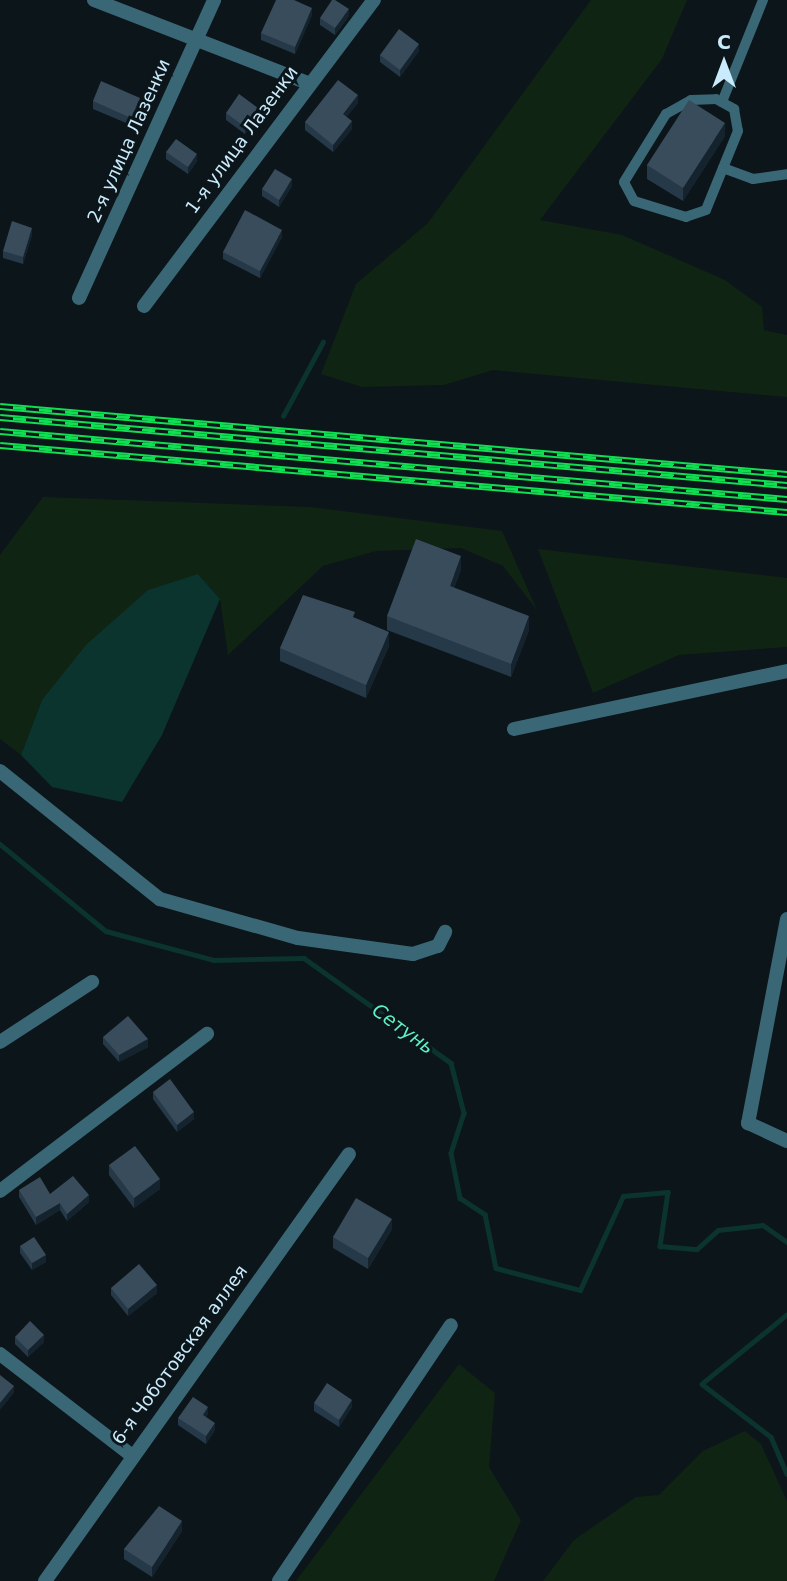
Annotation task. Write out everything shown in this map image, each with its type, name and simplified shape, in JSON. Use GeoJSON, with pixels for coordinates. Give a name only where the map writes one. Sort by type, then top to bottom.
{"type":"FeatureCollection","features":[{"type":"Feature","properties":{"kind":"street"},"geometry":{"type":"LineString","coordinates":[[94,0],[194,42],[307,83]]}},
{"type":"Feature","properties":{"kind":"street","name":"2-я улица Лазенки"},"geometry":{"type":"LineString","coordinates":[[79,298],[214,0]]}},
{"type":"Feature","properties":{"kind":"street","name":"1-я улица Лазенки"},"geometry":{"type":"LineString","coordinates":[[144,306],[307,83],[374,0]]}},
{"type":"Feature","properties":{"kind":"street"},"geometry":{"type":"LineString","coordinates":[[514,729],[787,671]]}},
{"type":"Feature","properties":{"kind":"street"},"geometry":{"type":"LineString","coordinates":[[0,771],[160,899],[298,938],[413,954],[438,946],[445,932]]}},
{"type":"Feature","properties":{"kind":"street"},"geometry":{"type":"LineString","coordinates":[[787,919],[748,1123],[787,1142]]}},
{"type":"Feature","properties":{"kind":"street"},"geometry":{"type":"LineString","coordinates":[[0,1042],[92,982]]}},
{"type":"Feature","properties":{"kind":"street"},"geometry":{"type":"LineString","coordinates":[[0,1191],[207,1034]]}},
{"type":"Feature","properties":{"kind":"street","name":"6-я Чоботовская аллея"},"geometry":{"type":"LineString","coordinates":[[45,1581],[131,1455],[349,1154]]}},
{"type":"Feature","properties":{"kind":"street"},"geometry":{"type":"LineString","coordinates":[[279,1581],[451,1325]]}},
{"type":"Feature","properties":{"kind":"street"},"geometry":{"type":"LineString","coordinates":[[0,1354],[131,1455]]}},
{"type":"Feature","properties":{"kind":"lane"},"geometry":{"type":"LineString","coordinates":[[722,102],[763,0]]}},
{"type":"Feature","properties":{"kind":"lane"},"geometry":{"type":"LineString","coordinates":[[691,100],[722,102],[738,120],[723,168],[706,210],[697,215],[645,205],[625,193],[624,183],[666,114],[691,100]]}},
{"type":"Feature","properties":{"kind":"lane"},"geometry":{"type":"LineString","coordinates":[[723,168],[753,179],[787,174]]}},
{"type":"Feature","properties":{"kind":"shaded area"},"geometry":{"type":"Polygon","coordinates":[[[591,0],[687,0],[662,59],[540,220],[622,235],[725,280],[762,307],[764,330],[787,335],[787,397],[493,370],[444,385],[362,387],[321,374],[356,284],[428,223],[591,0]]]}},
{"type":"Feature","properties":{"kind":"shaded area"},"geometry":{"type":"Polygon","coordinates":[[[43,497],[310,507],[502,531],[537,610],[503,566],[461,548],[376,551],[323,566],[228,655],[220,599],[198,574],[42,700],[21,755],[0,739],[0,555],[43,497]]]}},
{"type":"Feature","properties":{"kind":"shaded area"},"geometry":{"type":"Polygon","coordinates":[[[538,549],[787,578],[787,647],[679,655],[593,693],[538,549]]]}},
{"type":"Feature","properties":{"kind":"shaded area"},"geometry":{"type":"Polygon","coordinates":[[[198,574],[220,599],[162,735],[122,802],[52,787],[21,755],[42,700],[86,645],[148,590],[198,574]]]}},
{"type":"Feature","properties":{"kind":"shaded area"},"geometry":{"type":"Polygon","coordinates":[[[459,1364],[495,1393],[489,1467],[521,1520],[494,1581],[296,1581],[459,1364]]]}},
{"type":"Feature","properties":{"kind":"shaded area"},"geometry":{"type":"Polygon","coordinates":[[[745,1431],[761,1444],[787,1501],[787,1581],[543,1581],[574,1540],[636,1497],[659,1495],[703,1451],[745,1431]]]}},
{"type":"Feature","properties":{"kind":"building"},"geometry":{"type":"Polygon","coordinates":[[[276,0],[294,0],[312,8],[295,47],[261,33],[276,0]]]}},
{"type":"Feature","properties":{"kind":"building"},"geometry":{"type":"Polygon","coordinates":[[[332,0],[349,9],[335,28],[320,18],[332,0]]]}},
{"type":"Feature","properties":{"kind":"building"},"geometry":{"type":"Polygon","coordinates":[[[399,29],[419,44],[400,70],[380,55],[399,29]]]}},
{"type":"Feature","properties":{"kind":"building"},"geometry":{"type":"Polygon","coordinates":[[[338,80],[358,95],[343,114],[352,121],[333,145],[305,122],[338,80]]]}},
{"type":"Feature","properties":{"kind":"building"},"geometry":{"type":"Polygon","coordinates":[[[101,81],[140,98],[131,118],[93,101],[101,81]]]}},
{"type":"Feature","properties":{"kind":"building"},"geometry":{"type":"Polygon","coordinates":[[[239,94],[258,108],[245,127],[226,113],[239,94]]]}},
{"type":"Feature","properties":{"kind":"building"},"geometry":{"type":"Polygon","coordinates":[[[689,100],[725,123],[683,188],[647,165],[689,100]]]}},
{"type":"Feature","properties":{"kind":"building"},"geometry":{"type":"Polygon","coordinates":[[[176,139],[197,154],[188,167],[166,152],[176,139]]]}},
{"type":"Feature","properties":{"kind":"building"},"geometry":{"type":"Polygon","coordinates":[[[275,169],[292,179],[279,200],[262,189],[275,169]]]}},
{"type":"Feature","properties":{"kind":"building"},"geometry":{"type":"Polygon","coordinates":[[[245,210],[282,230],[260,271],[223,252],[245,210]]]}},
{"type":"Feature","properties":{"kind":"building"},"geometry":{"type":"Polygon","coordinates":[[[12,221],[32,228],[23,257],[3,251],[12,221]]]}},
{"type":"Feature","properties":{"kind":"building"},"geometry":{"type":"Polygon","coordinates":[[[416,539],[461,556],[450,586],[529,616],[511,664],[387,616],[416,539]]]}},
{"type":"Feature","properties":{"kind":"building"},"geometry":{"type":"Polygon","coordinates":[[[303,595],[355,612],[353,617],[389,632],[366,685],[280,648],[303,595]]]}},
{"type":"Feature","properties":{"kind":"building"},"geometry":{"type":"Polygon","coordinates":[[[128,1016],[148,1039],[119,1055],[103,1037],[128,1016]]]}},
{"type":"Feature","properties":{"kind":"building"},"geometry":{"type":"Polygon","coordinates":[[[170,1079],[194,1112],[177,1125],[153,1092],[170,1079]]]}},
{"type":"Feature","properties":{"kind":"building"},"geometry":{"type":"Polygon","coordinates":[[[135,1146],[160,1179],[134,1198],[109,1165],[135,1146]]]}},
{"type":"Feature","properties":{"kind":"building"},"geometry":{"type":"Polygon","coordinates":[[[73,1176],[89,1195],[67,1214],[60,1203],[36,1217],[19,1190],[40,1177],[50,1194],[73,1176]]]}},
{"type":"Feature","properties":{"kind":"building"},"geometry":{"type":"Polygon","coordinates":[[[356,1198],[392,1219],[368,1258],[333,1237],[356,1198]]]}},
{"type":"Feature","properties":{"kind":"building"},"geometry":{"type":"Polygon","coordinates":[[[34,1237],[46,1255],[32,1263],[20,1246],[34,1237]]]}},
{"type":"Feature","properties":{"kind":"building"},"geometry":{"type":"Polygon","coordinates":[[[139,1264],[157,1285],[128,1309],[111,1288],[139,1264]]]}},
{"type":"Feature","properties":{"kind":"building"},"geometry":{"type":"Polygon","coordinates":[[[30,1321],[44,1335],[28,1350],[15,1337],[30,1321]]]}},
{"type":"Feature","properties":{"kind":"building"},"geometry":{"type":"Polygon","coordinates":[[[0,1375],[14,1386],[0,1403],[0,1375]]]}},
{"type":"Feature","properties":{"kind":"building"},"geometry":{"type":"Polygon","coordinates":[[[327,1383],[352,1400],[339,1420],[314,1403],[327,1383]]]}},
{"type":"Feature","properties":{"kind":"building"},"geometry":{"type":"Polygon","coordinates":[[[193,1397],[208,1407],[203,1415],[215,1423],[206,1436],[178,1418],[193,1397]]]}},
{"type":"Feature","properties":{"kind":"building"},"geometry":{"type":"Polygon","coordinates":[[[159,1506],[182,1521],[152,1567],[124,1549],[159,1506]]]}},
{"type":"Feature","properties":{"kind":"waterway"},"geometry":{"type":"LineString","coordinates":[[283,416],[323,342]]}},
{"type":"Feature","properties":{"kind":"waterway","name":"Сетунь"},"geometry":{"type":"LineString","coordinates":[[0,844],[106,931],[214,960],[304,958],[451,1063],[464,1113],[451,1153],[460,1198],[485,1214],[496,1268],[580,1290],[623,1196],[668,1192],[660,1246],[697,1249],[718,1230],[763,1225],[787,1242]]}},
{"type":"Feature","properties":{"kind":"waterway","name":"Сетунь"},"geometry":{"type":"LineString","coordinates":[[787,1315],[702,1384],[771,1437],[787,1474]]}},
{"type":"Feature","properties":{"kind":"railway"},"geometry":{"type":"LineString","coordinates":[[0,406],[787,474]]}},
{"type":"Feature","properties":{"kind":"railway"},"geometry":{"type":"LineString","coordinates":[[0,417],[787,485]]}},
{"type":"Feature","properties":{"kind":"railway"},"geometry":{"type":"LineString","coordinates":[[0,431],[787,499]]}},
{"type":"Feature","properties":{"kind":"railway"},"geometry":{"type":"LineString","coordinates":[[0,445],[787,512]]}}]}
